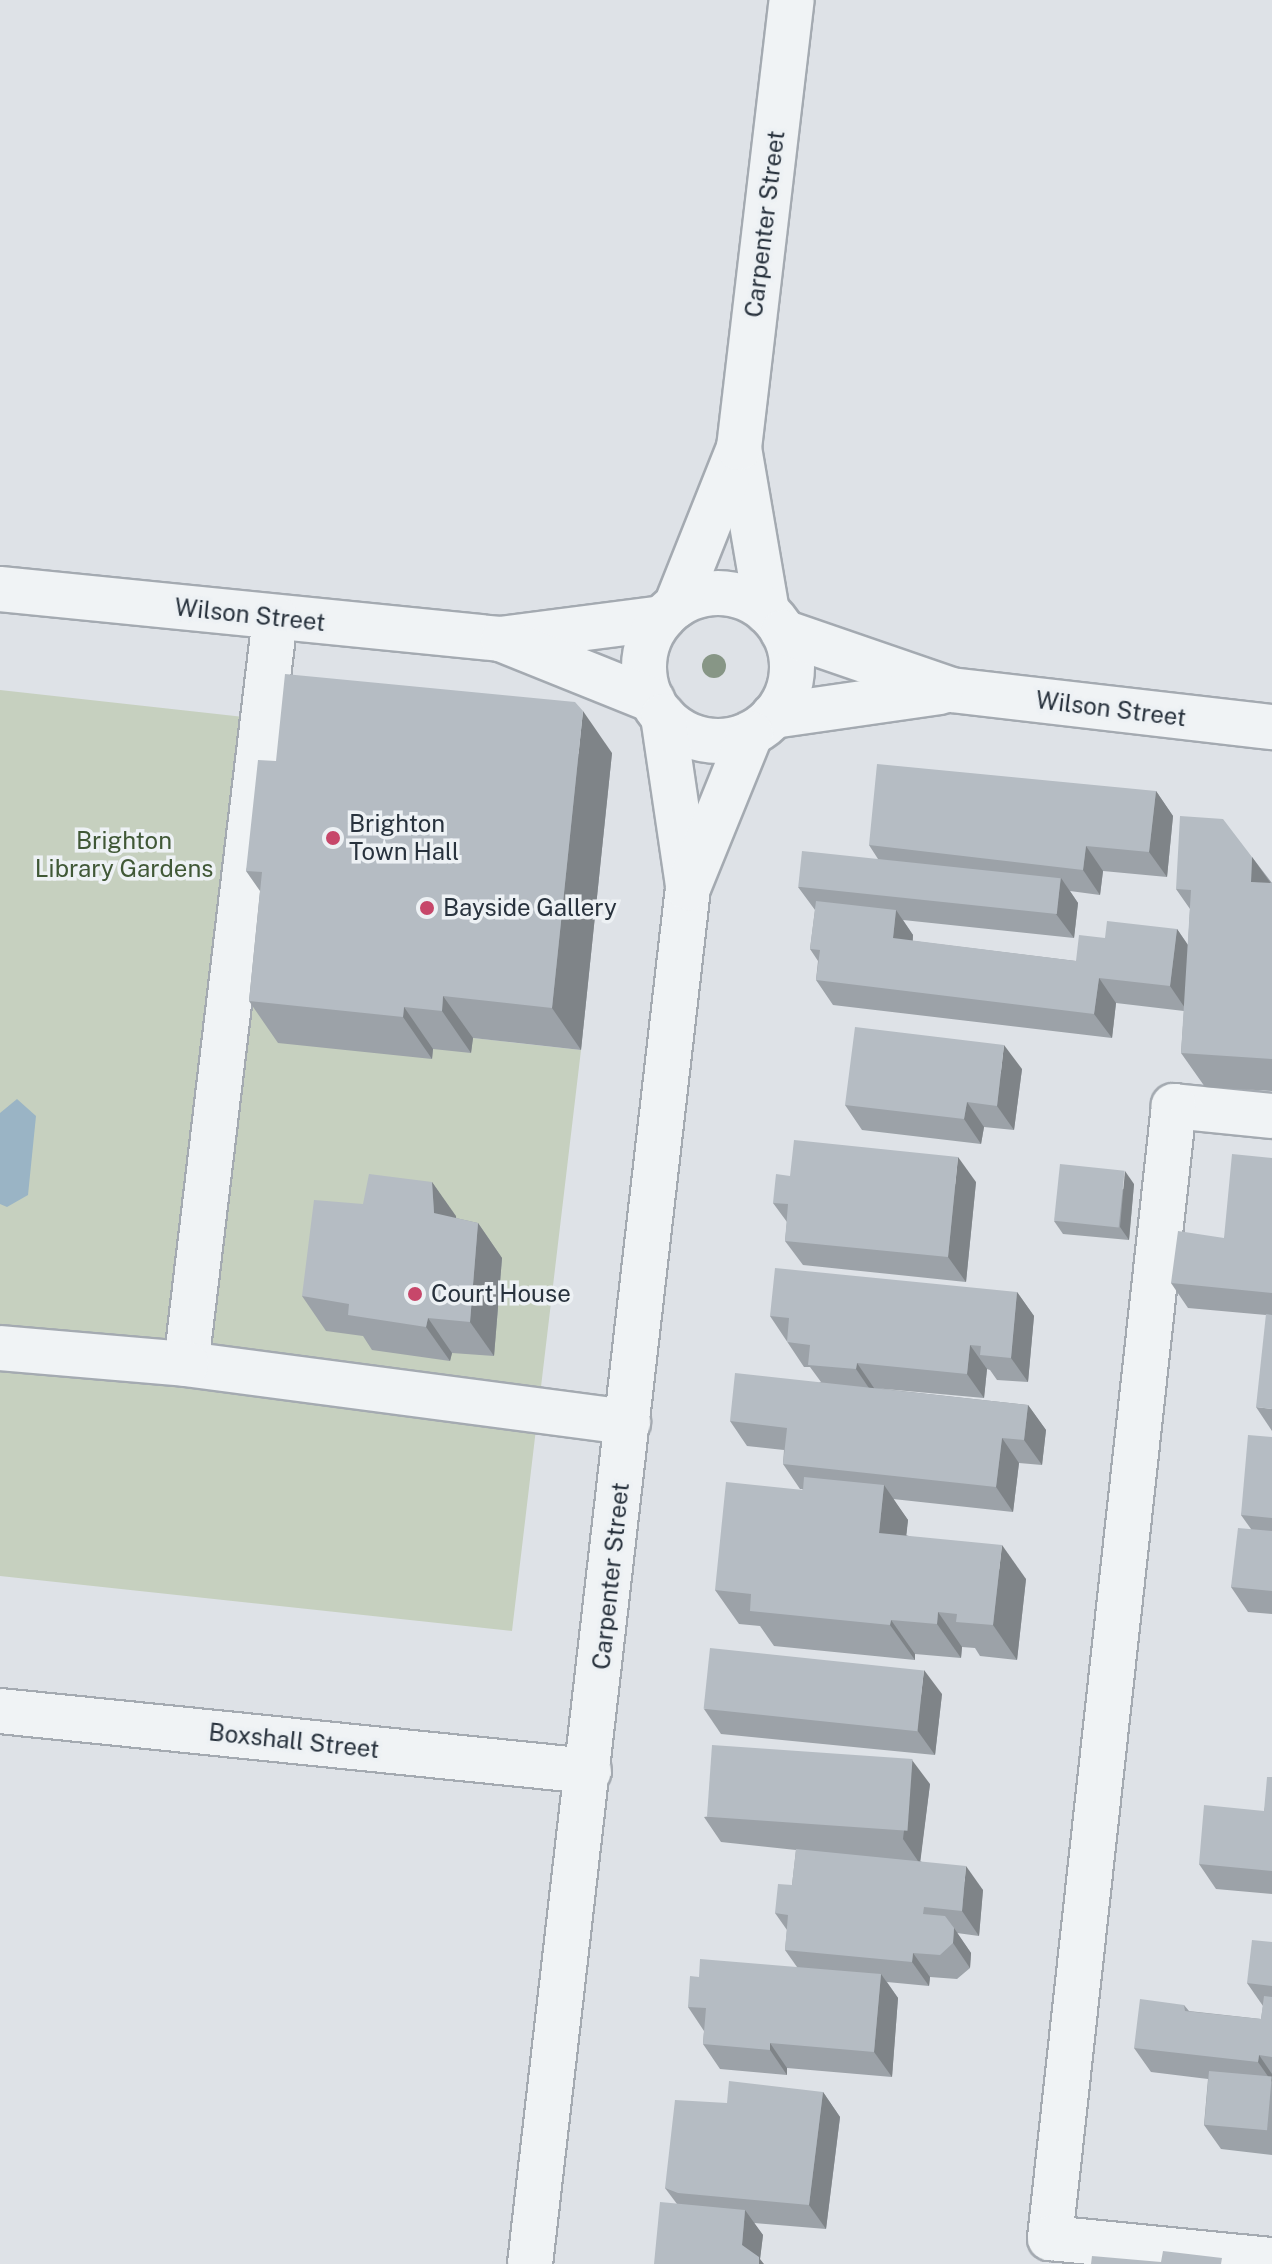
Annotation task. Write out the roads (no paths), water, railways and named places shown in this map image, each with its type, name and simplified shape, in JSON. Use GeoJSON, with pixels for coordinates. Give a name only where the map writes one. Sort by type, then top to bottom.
{"type":"FeatureCollection","features":[{"type":"Feature","properties":{"kind":"street","name":"Carpenter Street"},"geometry":{"type":"LineString","coordinates":[[669,612],[739,448],[792,0]]}},
{"type":"Feature","properties":{"kind":"street","name":"Carpenter Street"},"geometry":{"type":"LineString","coordinates":[[739,448],[775,622]]}},
{"type":"Feature","properties":{"kind":"street","name":"Wilson Street"},"geometry":{"type":"LineString","coordinates":[[0,589],[500,639],[669,612]]}},
{"type":"Feature","properties":{"kind":"street"},"geometry":{"type":"LineString","coordinates":[[723,593],[747,599],[775,622],[792,676],[762,725],[704,740],[681,732],[658,708],[644,657],[669,612],[698,595],[723,593]]}},
{"type":"Feature","properties":{"kind":"street"},"geometry":{"type":"LineString","coordinates":[[186,1364],[275,618]]}},
{"type":"Feature","properties":{"kind":"street","name":"Wilson Street"},"geometry":{"type":"LineString","coordinates":[[775,622],[951,690],[1272,727]]}},
{"type":"Feature","properties":{"kind":"street","name":"Wilson Street"},"geometry":{"type":"LineString","coordinates":[[500,639],[658,708]]}},
{"type":"Feature","properties":{"kind":"street","name":"Wilson Street"},"geometry":{"type":"LineString","coordinates":[[762,725],[951,690]]}},
{"type":"Feature","properties":{"kind":"street","name":"Carpenter Street"},"geometry":{"type":"LineString","coordinates":[[530,2264],[688,888],[658,708]]}},
{"type":"Feature","properties":{"kind":"street","name":"Carpenter Street"},"geometry":{"type":"LineString","coordinates":[[688,888],[762,725]]}},
{"type":"Feature","properties":{"kind":"street"},"geometry":{"type":"LineString","coordinates":[[1272,1116],[1174,1106],[1050,2238],[1272,2260]]}},
{"type":"Feature","properties":{"kind":"street"},"geometry":{"type":"LineString","coordinates":[[0,1348],[186,1364],[628,1422]]}},
{"type":"Feature","properties":{"kind":"street","name":"Boxshall Street"},"geometry":{"type":"LineString","coordinates":[[0,1711],[589,1771]]}},
{"type":"Feature","properties":{"kind":"water"},"geometry":{"type":"Polygon","coordinates":[[[17,1099],[36,1116],[28,1195],[7,1207],[0,1204],[0,1113],[17,1099]]]}},
{"type":"Feature","properties":{"kind":"place","name":"Brighton Town Hall"},"geometry":{"type":"Point","coordinates":[333,838]}},
{"type":"Feature","properties":{"kind":"place","name":"Bayside Gallery"},"geometry":{"type":"Point","coordinates":[427,908]}},
{"type":"Feature","properties":{"kind":"place","name":"Court House"},"geometry":{"type":"Point","coordinates":[415,1294]}},
{"type":"Feature","properties":{"kind":"park label","name":"Brighton Library Gardens"},"geometry":{"type":"Point","coordinates":[124,855]}}]}
